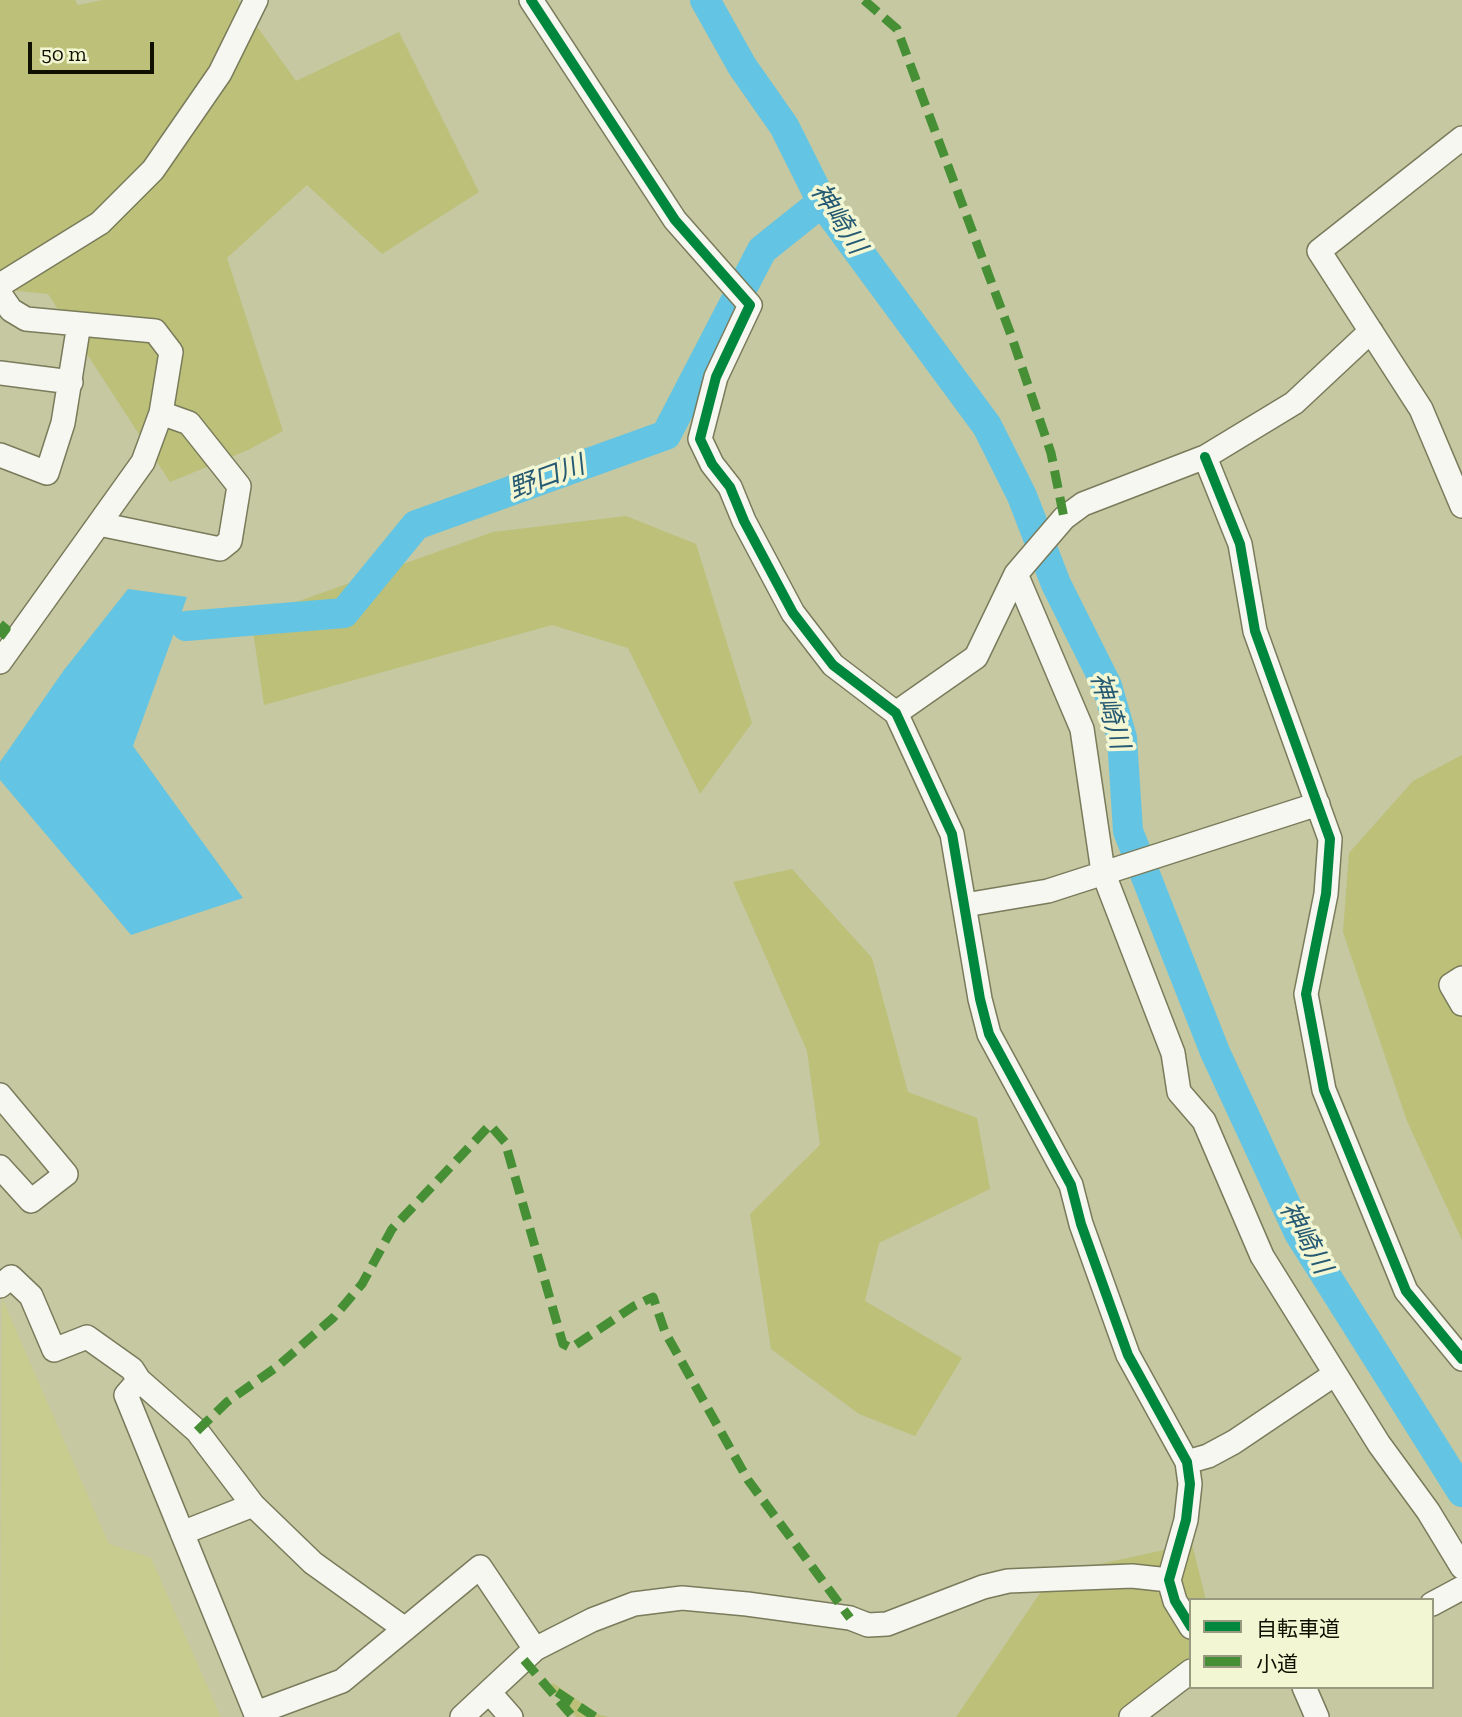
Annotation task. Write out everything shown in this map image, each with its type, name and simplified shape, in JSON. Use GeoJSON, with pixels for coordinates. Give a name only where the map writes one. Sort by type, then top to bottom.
{"type":"FeatureCollection","features":[{"type":"Feature","properties":{"kind":"street"},"geometry":{"type":"LineString","coordinates":[[0,285],[100,223],[153,170],[220,73],[257,0]]}},
{"type":"Feature","properties":{"kind":"street"},"geometry":{"type":"LineString","coordinates":[[531,0],[675,220],[750,305],[716,377],[700,439],[712,464],[730,487],[744,521],[793,613],[833,665],[896,713],[952,834],[980,999],[989,1034],[1071,1185],[1081,1224],[1128,1355],[1187,1462],[1190,1484],[1186,1520],[1169,1580],[1175,1601],[1189,1624]]}},
{"type":"Feature","properties":{"kind":"street"},"geometry":{"type":"LineString","coordinates":[[1462,138],[1319,251],[1420,409],[1462,506]]}},
{"type":"Feature","properties":{"kind":"street"},"geometry":{"type":"LineString","coordinates":[[0,294],[11,310],[26,319],[155,331],[171,352],[161,413],[143,462],[0,662]]}},
{"type":"Feature","properties":{"kind":"street"},"geometry":{"type":"LineString","coordinates":[[0,455],[47,473],[63,424],[79,324]]}},
{"type":"Feature","properties":{"kind":"street"},"geometry":{"type":"LineString","coordinates":[[896,713],[976,657],[1016,574],[1064,518],[1083,504],[1205,457],[1294,403],[1371,331]]}},
{"type":"Feature","properties":{"kind":"street"},"geometry":{"type":"LineString","coordinates":[[0,373],[71,382]]}},
{"type":"Feature","properties":{"kind":"street"},"geometry":{"type":"LineString","coordinates":[[99,524],[220,549],[230,541],[239,486],[189,423],[161,413]]}},
{"type":"Feature","properties":{"kind":"street"},"geometry":{"type":"LineString","coordinates":[[1205,457],[1240,544],[1255,631],[1330,839],[1326,894],[1306,994],[1324,1090],[1406,1290],[1462,1359]]}},
{"type":"Feature","properties":{"kind":"street"},"geometry":{"type":"LineString","coordinates":[[1016,574],[1082,729],[1103,872],[1173,1053],[1180,1092],[1204,1121],[1262,1256],[1335,1374],[1462,1567]]}},
{"type":"Feature","properties":{"kind":"street"},"geometry":{"type":"LineString","coordinates":[[965,905],[1048,891],[1318,804]]}},
{"type":"Feature","properties":{"kind":"street"},"geometry":{"type":"LineString","coordinates":[[1462,978],[1451,985],[1462,1004]]}},
{"type":"Feature","properties":{"kind":"street"},"geometry":{"type":"LineString","coordinates":[[0,1095],[66,1174],[31,1201],[0,1167]]}},
{"type":"Feature","properties":{"kind":"street"},"geometry":{"type":"LineString","coordinates":[[0,1286],[11,1277],[31,1296],[54,1350],[86,1337],[132,1369],[139,1380],[197,1431],[253,1505],[313,1563],[405,1629]]}},
{"type":"Feature","properties":{"kind":"street"},"geometry":{"type":"LineString","coordinates":[[1187,1462],[1208,1456],[1234,1442],[1335,1374]]}},
{"type":"Feature","properties":{"kind":"street"},"geometry":{"type":"LineString","coordinates":[[139,1380],[126,1395],[257,1715],[342,1681],[480,1566],[535,1649]]}},
{"type":"Feature","properties":{"kind":"street"},"geometry":{"type":"LineString","coordinates":[[182,1533],[253,1505]]}},
{"type":"Feature","properties":{"kind":"street"},"geometry":{"type":"LineString","coordinates":[[461,1717],[535,1649],[592,1620],[634,1604],[682,1598],[850,1618],[867,1625],[887,1624],[983,1587],[1008,1581],[1132,1576],[1169,1580]]}},
{"type":"Feature","properties":{"kind":"street"},"geometry":{"type":"LineString","coordinates":[[1434,1603],[1462,1588]]}},
{"type":"Feature","properties":{"kind":"street"},"geometry":{"type":"LineString","coordinates":[[1131,1717],[1189,1673]]}},
{"type":"Feature","properties":{"kind":"street"},"geometry":{"type":"LineString","coordinates":[[1305,1689],[1317,1717]]}},
{"type":"Feature","properties":{"kind":"street"},"geometry":{"type":"LineString","coordinates":[[489,1692],[511,1717]]}},
{"type":"Feature","properties":{"kind":"shaded area"},"geometry":{"type":"Polygon","coordinates":[[[0,0],[75,0],[78,5],[103,0],[238,0],[296,81],[399,32],[479,192],[382,254],[307,185],[227,258],[283,431],[248,450],[170,482],[48,294],[0,289],[0,0]]]}},
{"type":"Feature","properties":{"kind":"shaded area"},"geometry":{"type":"Polygon","coordinates":[[[626,516],[696,544],[752,723],[700,794],[628,648],[552,625],[264,705],[251,618],[493,532],[626,516]]]}},
{"type":"Feature","properties":{"kind":"shaded area"},"geometry":{"type":"Polygon","coordinates":[[[1462,755],[1462,1240],[1407,1121],[1343,932],[1349,853],[1413,781],[1462,755]]]}},
{"type":"Feature","properties":{"kind":"shaded area"},"geometry":{"type":"Polygon","coordinates":[[[792,869],[872,958],[908,1092],[977,1118],[990,1189],[879,1243],[865,1301],[962,1358],[915,1436],[859,1414],[771,1349],[750,1214],[820,1145],[807,1051],[733,882],[792,869]]]}},
{"type":"Feature","properties":{"kind":"shaded area"},"geometry":{"type":"Polygon","coordinates":[[[2,1298],[109,1544],[151,1558],[221,1717],[0,1717],[2,1298]]]}},
{"type":"Feature","properties":{"kind":"shaded area"},"geometry":{"type":"Polygon","coordinates":[[[1192,1544],[1206,1598],[1189,1598],[1189,1658],[1119,1717],[956,1717],[1053,1574],[1192,1544]]]}},
{"type":"Feature","properties":{"kind":"shaded area"},"geometry":{"type":"Polygon","coordinates":[[[553,1683],[597,1714],[609,1717],[576,1717],[550,1687],[553,1683]]]}},
{"type":"Feature","properties":{"kind":"water"},"geometry":{"type":"Polygon","coordinates":[[[128,589],[187,597],[133,746],[243,898],[131,935],[0,780],[0,762],[64,670],[128,589]]]}},
{"type":"Feature","properties":{"kind":"waterway","name":"神崎川"},"geometry":{"type":"LineString","coordinates":[[705,0],[742,66],[784,126],[822,202],[987,426],[1022,496],[1056,584],[1107,686],[1122,738],[1128,831],[1215,1052],[1299,1233],[1462,1492]]}},
{"type":"Feature","properties":{"kind":"waterway","name":"野口川"},"geometry":{"type":"LineString","coordinates":[[186,626],[344,613],[416,525],[666,435],[762,250],[822,202]]}},
{"type":"Feature","properties":{"kind":"marked path"},"geometry":{"type":"LineString","coordinates":[[864,0],[897,29],[1011,335],[1051,453],[1064,518]]}},
{"type":"Feature","properties":{"kind":"marked path"},"geometry":{"type":"LineString","coordinates":[[0,624],[6,629],[0,637]]}},
{"type":"Feature","properties":{"kind":"marked path"},"geometry":{"type":"LineString","coordinates":[[197,1431],[227,1402],[278,1366],[333,1318],[362,1284],[392,1229],[490,1125],[505,1142],[563,1344],[571,1348],[634,1306],[653,1297],[665,1332],[748,1480],[850,1618]]}},
{"type":"Feature","properties":{"kind":"marked path"},"geometry":{"type":"LineString","coordinates":[[524,1660],[573,1717]]}},
{"type":"Feature","properties":{"kind":"marked path"},"geometry":{"type":"LineString","coordinates":[[557,1692],[595,1717]]}},
{"type":"Feature","properties":{"kind":"cycle path"},"geometry":{"type":"LineString","coordinates":[[531,0],[675,220],[750,305],[716,377],[700,439],[712,464],[730,487],[744,521],[793,613],[833,665],[896,713],[952,834],[980,999],[989,1034],[1071,1185],[1081,1224],[1128,1355],[1187,1462],[1190,1484],[1186,1520],[1169,1580],[1175,1601],[1189,1624]]}},
{"type":"Feature","properties":{"kind":"cycle path"},"geometry":{"type":"LineString","coordinates":[[1205,457],[1240,544],[1255,631],[1330,839],[1326,894],[1306,994],[1324,1090],[1406,1291],[1462,1359]]}}]}
